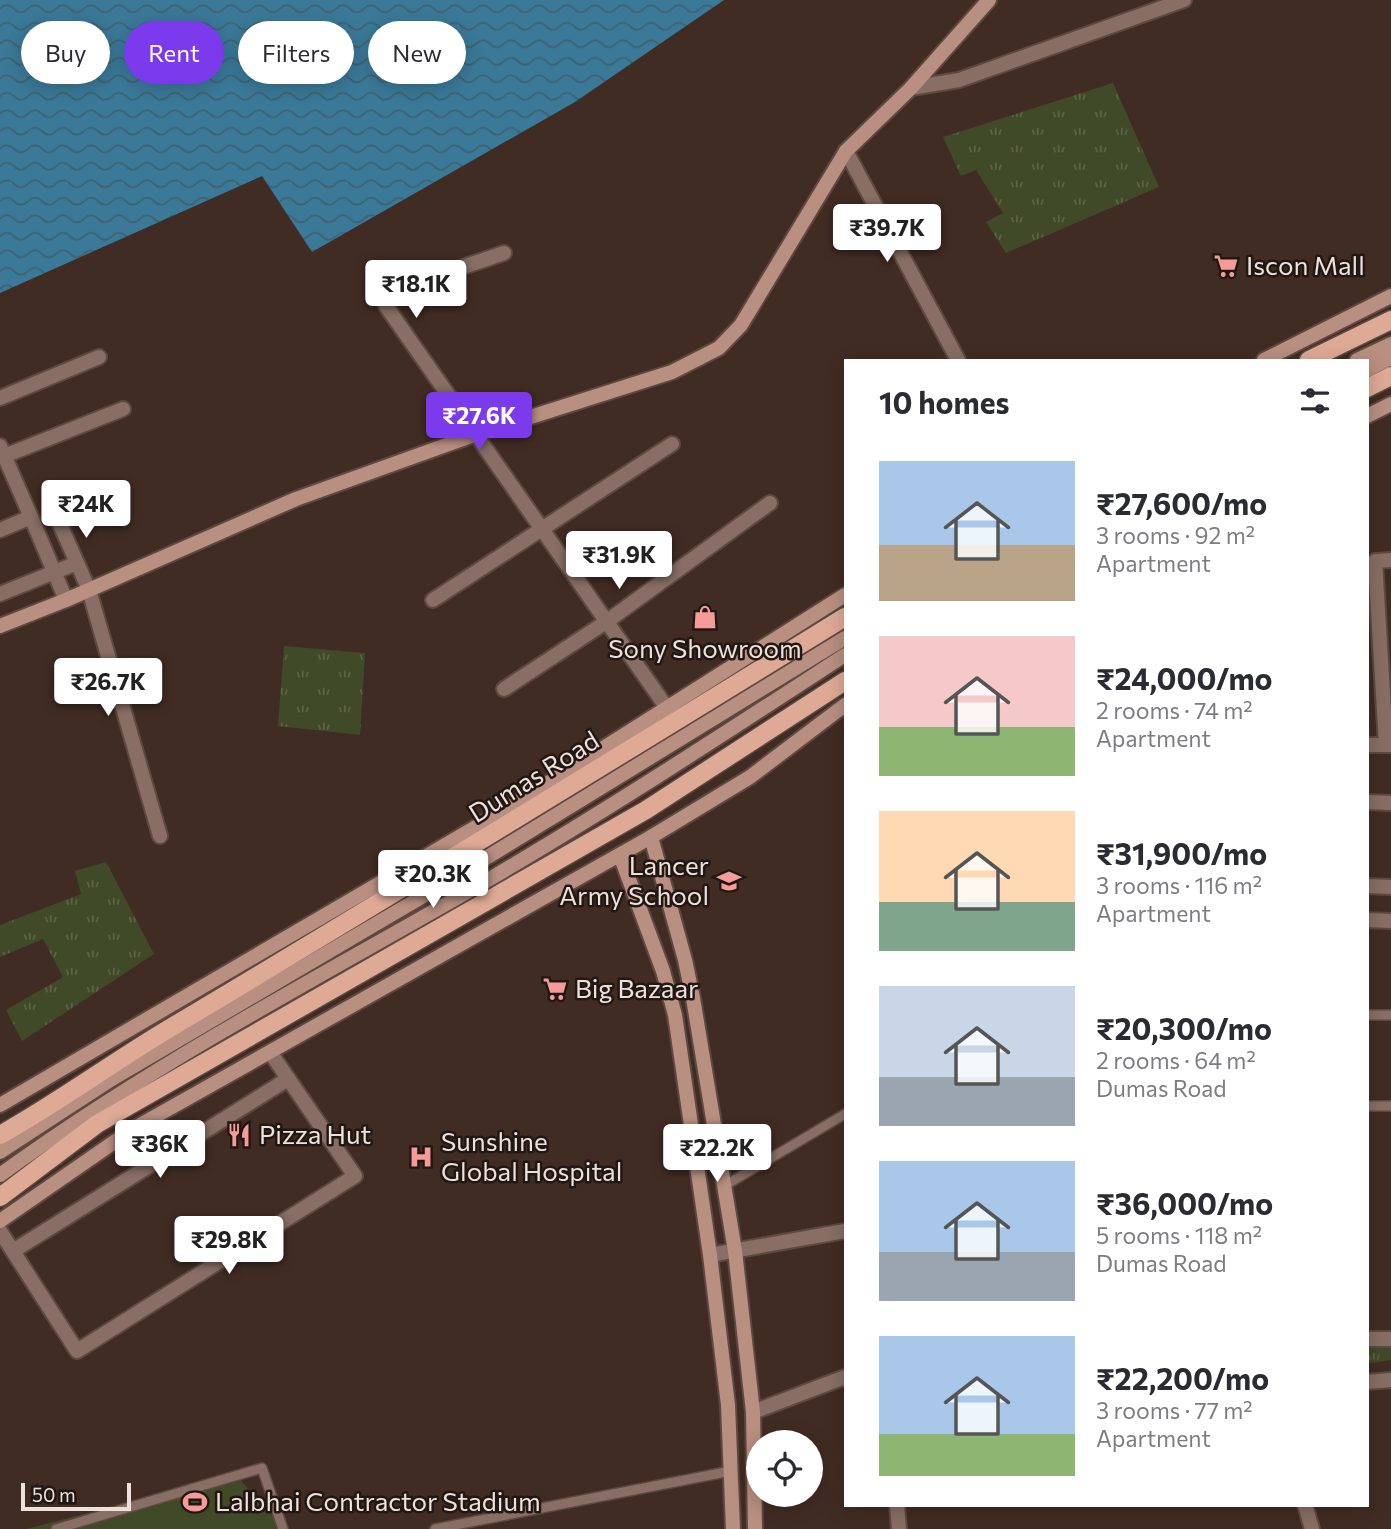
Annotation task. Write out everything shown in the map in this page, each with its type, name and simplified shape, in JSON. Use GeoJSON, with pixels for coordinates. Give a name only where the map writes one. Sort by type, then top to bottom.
{"type":"FeatureCollection","features":[{"type":"Feature","properties":{"kind":"main road"},"geometry":{"type":"LineString","coordinates":[[1311,359],[1391,320]]}},
{"type":"Feature","properties":{"kind":"main road"},"geometry":{"type":"LineString","coordinates":[[1369,387],[1391,376]]}},
{"type":"Feature","properties":{"kind":"main road","name":"Dumas Road"},"geometry":{"type":"LineString","coordinates":[[0,1135],[36,1115],[152,1039],[378,904],[844,618]]}},
{"type":"Feature","properties":{"kind":"main road"},"geometry":{"type":"LineString","coordinates":[[0,1197],[97,1124],[646,810],[844,682]]}},
{"type":"Feature","properties":{"kind":"street"},"geometry":{"type":"LineString","coordinates":[[0,626],[296,499],[474,435],[672,372],[719,348],[741,325],[846,151],[911,88],[989,0]]}},
{"type":"Feature","properties":{"kind":"street"},"geometry":{"type":"LineString","coordinates":[[911,88],[959,80],[1184,0]]}},
{"type":"Feature","properties":{"kind":"street"},"geometry":{"type":"LineString","coordinates":[[846,151],[957,359]]}},
{"type":"Feature","properties":{"kind":"street"},"geometry":{"type":"LineString","coordinates":[[504,253],[395,289],[386,293],[383,299],[474,435],[667,708]]}},
{"type":"Feature","properties":{"kind":"street"},"geometry":{"type":"LineString","coordinates":[[1266,359],[1391,296]]}},
{"type":"Feature","properties":{"kind":"street"},"geometry":{"type":"LineString","coordinates":[[1359,359],[1391,344]]}},
{"type":"Feature","properties":{"kind":"street"},"geometry":{"type":"LineString","coordinates":[[0,398],[99,357]]}},
{"type":"Feature","properties":{"kind":"street"},"geometry":{"type":"LineString","coordinates":[[1369,369],[1391,358]]}},
{"type":"Feature","properties":{"kind":"street"},"geometry":{"type":"LineString","coordinates":[[1369,415],[1391,404]]}},
{"type":"Feature","properties":{"kind":"street"},"geometry":{"type":"LineString","coordinates":[[62,601],[31,517],[2,451],[123,409]]}},
{"type":"Feature","properties":{"kind":"street"},"geometry":{"type":"LineString","coordinates":[[433,600],[672,444]]}},
{"type":"Feature","properties":{"kind":"street"},"geometry":{"type":"LineString","coordinates":[[504,689],[606,622],[770,503]]}},
{"type":"Feature","properties":{"kind":"street"},"geometry":{"type":"LineString","coordinates":[[51,504],[89,590],[160,836]]}},
{"type":"Feature","properties":{"kind":"street"},"geometry":{"type":"LineString","coordinates":[[0,530],[31,517]]}},
{"type":"Feature","properties":{"kind":"street"},"geometry":{"type":"LineString","coordinates":[[1369,745],[1388,745],[1372,610],[1375,561],[1391,560]]}},
{"type":"Feature","properties":{"kind":"street"},"geometry":{"type":"LineString","coordinates":[[0,594],[77,563]]}},
{"type":"Feature","properties":{"kind":"street"},"geometry":{"type":"LineString","coordinates":[[0,1105],[512,806],[844,596]]}},
{"type":"Feature","properties":{"kind":"street"},"geometry":{"type":"LineString","coordinates":[[0,1152],[112,1079],[442,885],[844,639]]}},
{"type":"Feature","properties":{"kind":"street"},"geometry":{"type":"LineString","coordinates":[[0,1175],[175,1059],[491,878],[715,740],[844,656]]}},
{"type":"Feature","properties":{"kind":"street"},"geometry":{"type":"LineString","coordinates":[[0,1222],[132,1129],[620,855],[750,777],[844,706]]}},
{"type":"Feature","properties":{"kind":"street"},"geometry":{"type":"LineString","coordinates":[[1369,802],[1391,803]]}},
{"type":"Feature","properties":{"kind":"street"},"geometry":{"type":"LineString","coordinates":[[651,837],[688,973],[735,1251],[753,1412],[755,1529]]}},
{"type":"Feature","properties":{"kind":"street"},"geometry":{"type":"LineString","coordinates":[[620,855],[663,971],[675,1015],[710,1255],[728,1405],[733,1529]]}},
{"type":"Feature","properties":{"kind":"street"},"geometry":{"type":"LineString","coordinates":[[1369,886],[1391,887]]}},
{"type":"Feature","properties":{"kind":"street"},"geometry":{"type":"LineString","coordinates":[[1369,920],[1391,921]]}},
{"type":"Feature","properties":{"kind":"street"},"geometry":{"type":"LineString","coordinates":[[0,1231],[77,1350],[355,1176],[270,1052]]}},
{"type":"Feature","properties":{"kind":"street"},"geometry":{"type":"LineString","coordinates":[[13,1251],[288,1079]]}},
{"type":"Feature","properties":{"kind":"street"},"geometry":{"type":"LineString","coordinates":[[710,1255],[844,1231]]}},
{"type":"Feature","properties":{"kind":"street"},"geometry":{"type":"LineString","coordinates":[[1369,1339],[1391,1339]]}},
{"type":"Feature","properties":{"kind":"street"},"geometry":{"type":"LineString","coordinates":[[753,1412],[844,1377]]}},
{"type":"Feature","properties":{"kind":"street"},"geometry":{"type":"LineString","coordinates":[[1369,1382],[1391,1380]]}},
{"type":"Feature","properties":{"kind":"street"},"geometry":{"type":"LineString","coordinates":[[897,1507],[899,1529]]}},
{"type":"Feature","properties":{"kind":"street"},"geometry":{"type":"LineString","coordinates":[[1306,1507],[1312,1529]]}},
{"type":"Feature","properties":{"kind":"lane"},"geometry":{"type":"LineString","coordinates":[[1369,1015],[1391,1015]]}},
{"type":"Feature","properties":{"kind":"lane"},"geometry":{"type":"LineString","coordinates":[[1369,1106],[1391,1106]]}},
{"type":"Feature","properties":{"kind":"lane"},"geometry":{"type":"LineString","coordinates":[[724,1186],[844,1115]]}},
{"type":"Feature","properties":{"kind":"lane"},"geometry":{"type":"LineString","coordinates":[[56,1529],[262,1468],[282,1529]]}},
{"type":"Feature","properties":{"kind":"lane"},"geometry":{"type":"LineString","coordinates":[[435,1529],[731,1471]]}},
{"type":"Feature","properties":{"kind":"green space"},"geometry":{"type":"Polygon","coordinates":[[[1113,83],[1159,187],[1006,253],[986,222],[1003,213],[976,170],[961,176],[943,137],[1113,83]]]}},
{"type":"Feature","properties":{"kind":"green space"},"geometry":{"type":"Polygon","coordinates":[[[284,646],[365,653],[360,735],[278,726],[284,646]]]}},
{"type":"Feature","properties":{"kind":"green space"},"geometry":{"type":"Polygon","coordinates":[[[106,862],[154,954],[22,1041],[6,1010],[63,977],[43,939],[0,957],[0,925],[81,894],[75,871],[106,862]]]}},
{"type":"Feature","properties":{"kind":"green space"},"geometry":{"type":"Polygon","coordinates":[[[1391,1338],[1391,1360],[1369,1364],[1369,1341],[1391,1338]]]}},
{"type":"Feature","properties":{"kind":"green space","name":"Lalbhai Contractor Stadium"},"geometry":{"type":"Polygon","coordinates":[[[236,1475],[284,1529],[26,1529],[236,1475]]]}},
{"type":"Feature","properties":{"kind":"water"},"geometry":{"type":"Polygon","coordinates":[[[0,0],[724,0],[575,102],[312,252],[262,176],[0,293],[0,0]]]}},
{"type":"Feature","properties":{"kind":"place","name":"Iscon Mall"},"geometry":{"type":"Point","coordinates":[1226,266]}},
{"type":"Feature","properties":{"kind":"place","name":"Sony Showroom"},"geometry":{"type":"Point","coordinates":[705,617]}},
{"type":"Feature","properties":{"kind":"place","name":"Lancer Army School"},"geometry":{"type":"Point","coordinates":[729,881]}},
{"type":"Feature","properties":{"kind":"place","name":"Big Bazaar"},"geometry":{"type":"Point","coordinates":[555,989]}},
{"type":"Feature","properties":{"kind":"place","name":"Pizza Hut"},"geometry":{"type":"Point","coordinates":[239,1135]}},
{"type":"Feature","properties":{"kind":"place","name":"Sunshine Global Hospital"},"geometry":{"type":"Point","coordinates":[421,1157]}},
{"type":"Feature","properties":{"kind":"place","name":"Lalbhai Contractor Stadium"},"geometry":{"type":"Point","coordinates":[195,1502]}}]}
